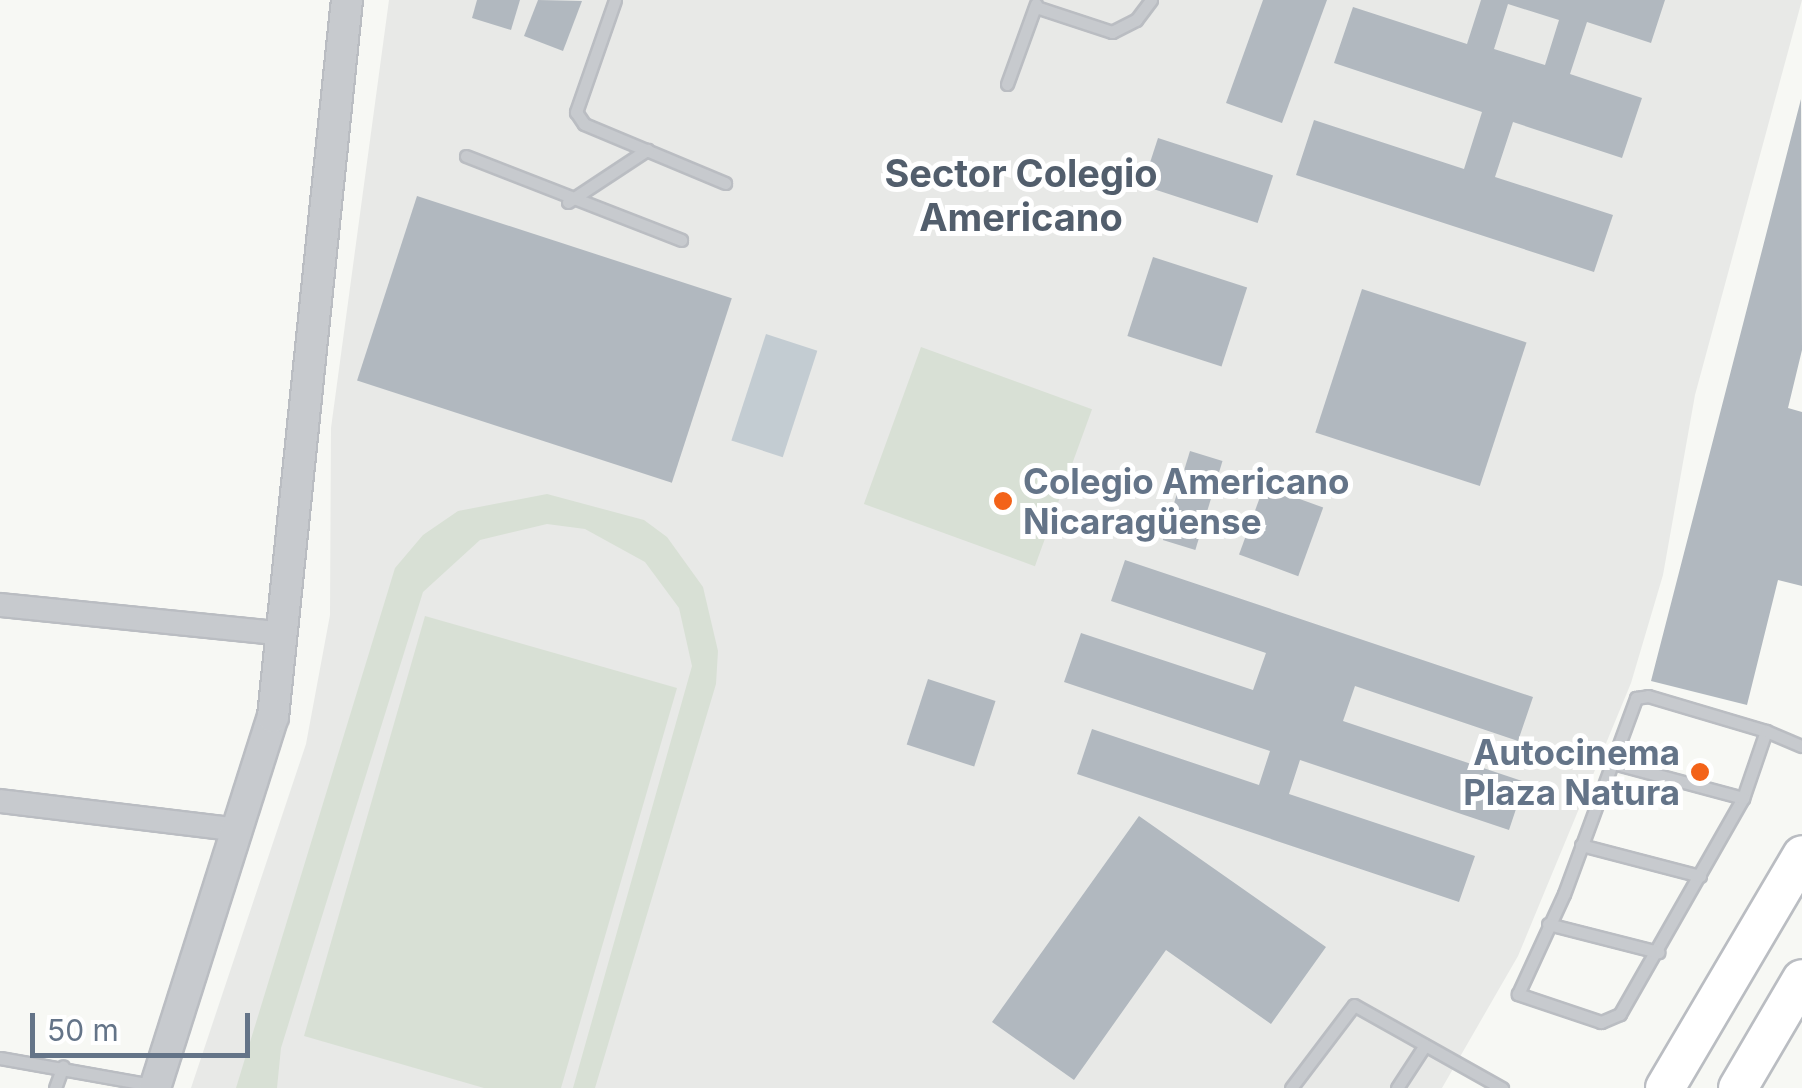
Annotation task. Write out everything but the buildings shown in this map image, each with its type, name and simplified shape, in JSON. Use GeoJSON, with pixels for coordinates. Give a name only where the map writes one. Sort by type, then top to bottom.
{"type":"FeatureCollection","features":[{"type":"Feature","properties":{"kind":"main road"},"geometry":{"type":"LineString","coordinates":[[1665,1088],[1802,855]]}},
{"type":"Feature","properties":{"kind":"main road"},"geometry":{"type":"LineString","coordinates":[[1738,1088],[1802,978]]}},
{"type":"Feature","properties":{"kind":"street"},"geometry":{"type":"LineString","coordinates":[[156,1087],[273,717],[286,634],[296,448],[347,0]]}},
{"type":"Feature","properties":{"kind":"street"},"geometry":{"type":"LineString","coordinates":[[0,605],[286,634]]}},
{"type":"Feature","properties":{"kind":"street"},"geometry":{"type":"LineString","coordinates":[[0,802],[240,830]]}},
{"type":"Feature","properties":{"kind":"lane"},"geometry":{"type":"LineString","coordinates":[[615,0],[576,112],[584,124],[725,183]]}},
{"type":"Feature","properties":{"kind":"lane"},"geometry":{"type":"LineString","coordinates":[[1007,84],[1036,4],[1112,32],[1151,0]]}},
{"type":"Feature","properties":{"kind":"lane"},"geometry":{"type":"LineString","coordinates":[[568,202],[647,150]]}},
{"type":"Feature","properties":{"kind":"lane"},"geometry":{"type":"LineString","coordinates":[[466,156],[568,202],[681,240]]}},
{"type":"Feature","properties":{"kind":"lane"},"geometry":{"type":"LineString","coordinates":[[1766,731],[1743,798],[1620,1014],[1601,1022],[1518,994],[1582,845],[1609,762],[1636,698],[1766,731],[1802,746]]}},
{"type":"Feature","properties":{"kind":"lane"},"geometry":{"type":"LineString","coordinates":[[1609,762],[1743,798]]}},
{"type":"Feature","properties":{"kind":"lane"},"geometry":{"type":"LineString","coordinates":[[1582,845],[1700,876]]}},
{"type":"Feature","properties":{"kind":"lane"},"geometry":{"type":"LineString","coordinates":[[1548,924],[1658,952]]}},
{"type":"Feature","properties":{"kind":"lane"},"geometry":{"type":"LineString","coordinates":[[1291,1088],[1354,1005],[1502,1088]]}},
{"type":"Feature","properties":{"kind":"lane"},"geometry":{"type":"LineString","coordinates":[[1397,1088],[1425,1045]]}},
{"type":"Feature","properties":{"kind":"lane"},"geometry":{"type":"LineString","coordinates":[[0,1058],[63,1066],[156,1087]]}},
{"type":"Feature","properties":{"kind":"lane"},"geometry":{"type":"LineString","coordinates":[[55,1088],[63,1066]]}},
{"type":"Feature","properties":{"kind":"shaded area","name":"Colegio Americano Nicaragüense"},"geometry":{"type":"Polygon","coordinates":[[[389,0],[1802,0],[1695,395],[1663,575],[1631,683],[1518,956],[1442,1088],[191,1088],[306,744],[330,615],[331,428],[389,0]]]}},
{"type":"Feature","properties":{"kind":"shaded area"},"geometry":{"type":"Polygon","coordinates":[[[766,334],[817,351],[783,457],[731,441],[766,334]]]}},
{"type":"Feature","properties":{"kind":"shaded area"},"geometry":{"type":"Polygon","coordinates":[[[921,347],[1092,409],[1035,566],[864,504],[921,347]]]}},
{"type":"Feature","properties":{"kind":"shaded area"},"geometry":{"type":"Polygon","coordinates":[[[547,494],[644,520],[667,537],[703,587],[718,651],[716,684],[595,1088],[573,1088],[692,666],[679,608],[645,562],[585,529],[547,524],[480,540],[423,592],[281,1048],[277,1088],[236,1088],[395,568],[423,535],[458,511],[547,494]]]}},
{"type":"Feature","properties":{"kind":"shaded area"},"geometry":{"type":"Polygon","coordinates":[[[425,616],[677,688],[561,1088],[484,1088],[304,1036],[425,616]]]}},
{"type":"Feature","properties":{"kind":"place","name":"Colegio Americano Nicaragüense"},"geometry":{"type":"Point","coordinates":[1003,501]}},
{"type":"Feature","properties":{"kind":"place","name":"Autocinema Plaza Natura"},"geometry":{"type":"Point","coordinates":[1700,772]}},
{"type":"Feature","properties":{"kind":"district","name":"Sector Colegio Americano"},"geometry":{"type":"Point","coordinates":[1021,196]}}]}
